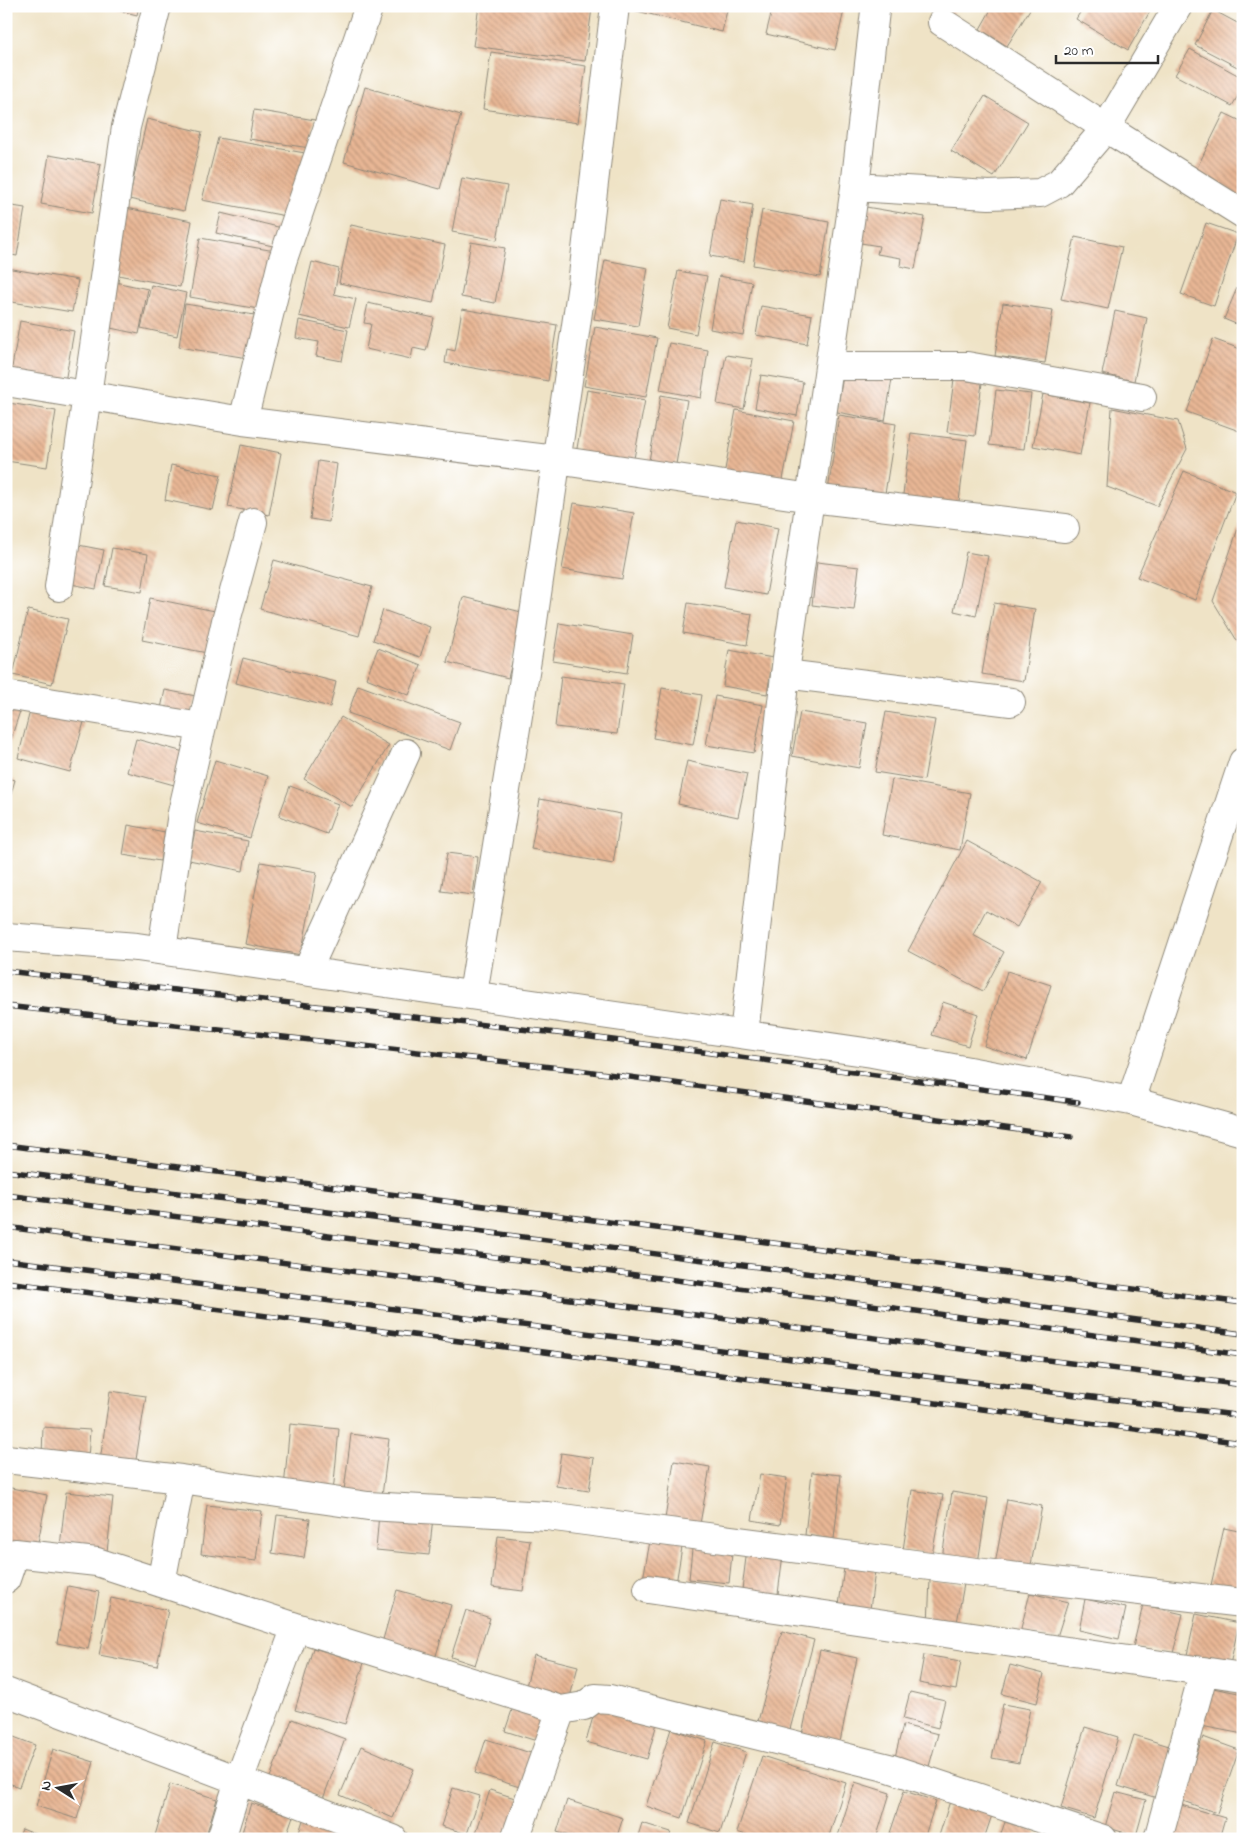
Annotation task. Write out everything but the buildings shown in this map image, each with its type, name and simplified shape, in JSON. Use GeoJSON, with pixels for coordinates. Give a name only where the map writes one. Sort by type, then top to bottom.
{"type":"FeatureCollection","features":[{"type":"Feature","properties":{"kind":"street"},"geometry":{"type":"LineString","coordinates":[[59,588],[126,127],[157,6]]}},
{"type":"Feature","properties":{"kind":"street"},"geometry":{"type":"LineString","coordinates":[[243,421],[282,262],[368,6]]}},
{"type":"Feature","properties":{"kind":"street"},"geometry":{"type":"LineString","coordinates":[[473,994],[532,635],[582,284],[615,6]]}},
{"type":"Feature","properties":{"kind":"street"},"geometry":{"type":"LineString","coordinates":[[855,188],[989,195],[1040,193],[1059,183],[1106,128],[1178,6]]}},
{"type":"Feature","properties":{"kind":"street"},"geometry":{"type":"LineString","coordinates":[[744,1034],[786,674],[855,188],[875,11]]}},
{"type":"Feature","properties":{"kind":"street"},"geometry":{"type":"LineString","coordinates":[[942,22],[1243,214]]}},
{"type":"Feature","properties":{"kind":"street"},"geometry":{"type":"LineString","coordinates":[[830,366],[967,366],[1142,398]]}},
{"type":"Feature","properties":{"kind":"street"},"geometry":{"type":"LineString","coordinates":[[6,382],[243,421],[556,460],[811,498],[1065,528]]}},
{"type":"Feature","properties":{"kind":"street"},"geometry":{"type":"LineString","coordinates":[[162,950],[182,813],[226,621],[253,522]]}},
{"type":"Feature","properties":{"kind":"street"},"geometry":{"type":"LineString","coordinates":[[786,674],[1011,702]]}},
{"type":"Feature","properties":{"kind":"street"},"geometry":{"type":"LineString","coordinates":[[6,695],[201,727]]}},
{"type":"Feature","properties":{"kind":"street"},"geometry":{"type":"LineString","coordinates":[[307,971],[406,753]]}},
{"type":"Feature","properties":{"kind":"street"},"geometry":{"type":"LineString","coordinates":[[1131,1101],[1243,762]]}},
{"type":"Feature","properties":{"kind":"street"},"geometry":{"type":"LineString","coordinates":[[6,937],[137,946],[872,1053],[1131,1101],[1243,1132]]}},
{"type":"Feature","properties":{"kind":"street"},"geometry":{"type":"LineString","coordinates":[[6,1459],[181,1479],[368,1506],[547,1516],[976,1572],[1243,1603]]}},
{"type":"Feature","properties":{"kind":"street"},"geometry":{"type":"LineString","coordinates":[[161,1583],[181,1479]]}},
{"type":"Feature","properties":{"kind":"street"},"geometry":{"type":"LineString","coordinates":[[6,1579],[11,1552],[97,1562],[561,1710],[584,1706],[595,1698],[610,1699],[889,1768],[1103,1839]]}},
{"type":"Feature","properties":{"kind":"street"},"geometry":{"type":"LineString","coordinates":[[648,1589],[1243,1677]]}},
{"type":"Feature","properties":{"kind":"street"},"geometry":{"type":"LineString","coordinates":[[221,1839],[239,1780],[296,1627]]}},
{"type":"Feature","properties":{"kind":"street"},"geometry":{"type":"LineString","coordinates":[[1158,1839],[1204,1671]]}},
{"type":"Feature","properties":{"kind":"street"},"geometry":{"type":"LineString","coordinates":[[6,1692],[393,1839]]}},
{"type":"Feature","properties":{"kind":"street"},"geometry":{"type":"LineString","coordinates":[[515,1839],[561,1710]]}},
{"type":"Feature","properties":{"kind":"railway"},"geometry":{"type":"LineString","coordinates":[[6,971],[583,1036],[1078,1102]]}},
{"type":"Feature","properties":{"kind":"railway"},"geometry":{"type":"LineString","coordinates":[[6,1006],[578,1070],[1071,1137]]}},
{"type":"Feature","properties":{"kind":"railway"},"geometry":{"type":"LineString","coordinates":[[6,1145],[1243,1303]]}},
{"type":"Feature","properties":{"kind":"railway"},"geometry":{"type":"LineString","coordinates":[[6,1171],[852,1279],[1243,1334]]}},
{"type":"Feature","properties":{"kind":"railway"},"geometry":{"type":"LineString","coordinates":[[6,1195],[849,1302],[1243,1355]]}},
{"type":"Feature","properties":{"kind":"railway"},"geometry":{"type":"LineString","coordinates":[[6,1227],[1243,1385]]}},
{"type":"Feature","properties":{"kind":"railway"},"geometry":{"type":"LineString","coordinates":[[6,1260],[1243,1416]]}},
{"type":"Feature","properties":{"kind":"railway"},"geometry":{"type":"LineString","coordinates":[[6,1282],[1243,1443]]}}]}
